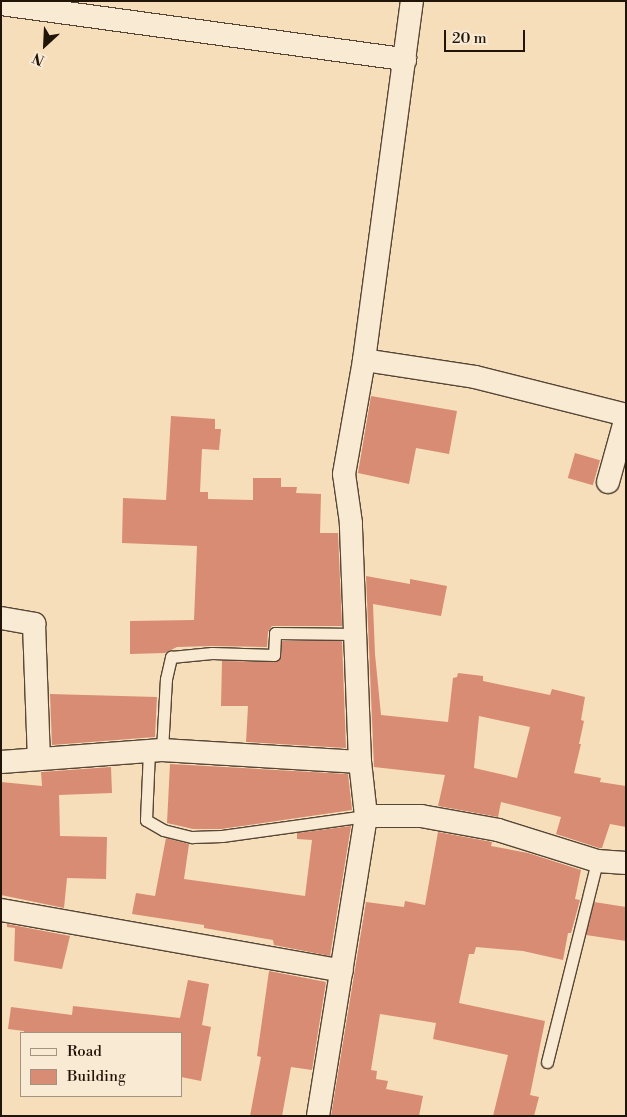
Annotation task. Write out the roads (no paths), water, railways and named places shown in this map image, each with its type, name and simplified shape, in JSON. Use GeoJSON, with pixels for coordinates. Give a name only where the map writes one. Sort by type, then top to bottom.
{"type":"FeatureCollection","features":[{"type":"Feature","properties":{"kind":"street"},"geometry":{"type":"LineString","coordinates":[[318,1116],[366,816],[360,762],[351,523],[344,474],[364,360],[412,1]]}},
{"type":"Feature","properties":{"kind":"street"},"geometry":{"type":"LineString","coordinates":[[1,4],[405,59]]}},
{"type":"Feature","properties":{"kind":"street"},"geometry":{"type":"LineString","coordinates":[[364,360],[475,377],[626,416],[608,482]]}},
{"type":"Feature","properties":{"kind":"street"},"geometry":{"type":"LineString","coordinates":[[1,618],[34,624],[38,758]]}},
{"type":"Feature","properties":{"kind":"street"},"geometry":{"type":"LineString","coordinates":[[1,762],[155,751],[360,762]]}},
{"type":"Feature","properties":{"kind":"street"},"geometry":{"type":"LineString","coordinates":[[366,816],[421,816],[498,830],[597,861],[626,863]]}},
{"type":"Feature","properties":{"kind":"street"},"geometry":{"type":"LineString","coordinates":[[1,910],[342,971]]}},
{"type":"Feature","properties":{"kind":"lane"},"geometry":{"type":"LineString","coordinates":[[355,634],[275,633],[274,655],[212,653],[171,657],[166,679],[146,820],[163,830],[192,837],[222,836],[366,816]]}},
{"type":"Feature","properties":{"kind":"lane"},"geometry":{"type":"LineString","coordinates":[[547,1062],[597,861]]}}]}
